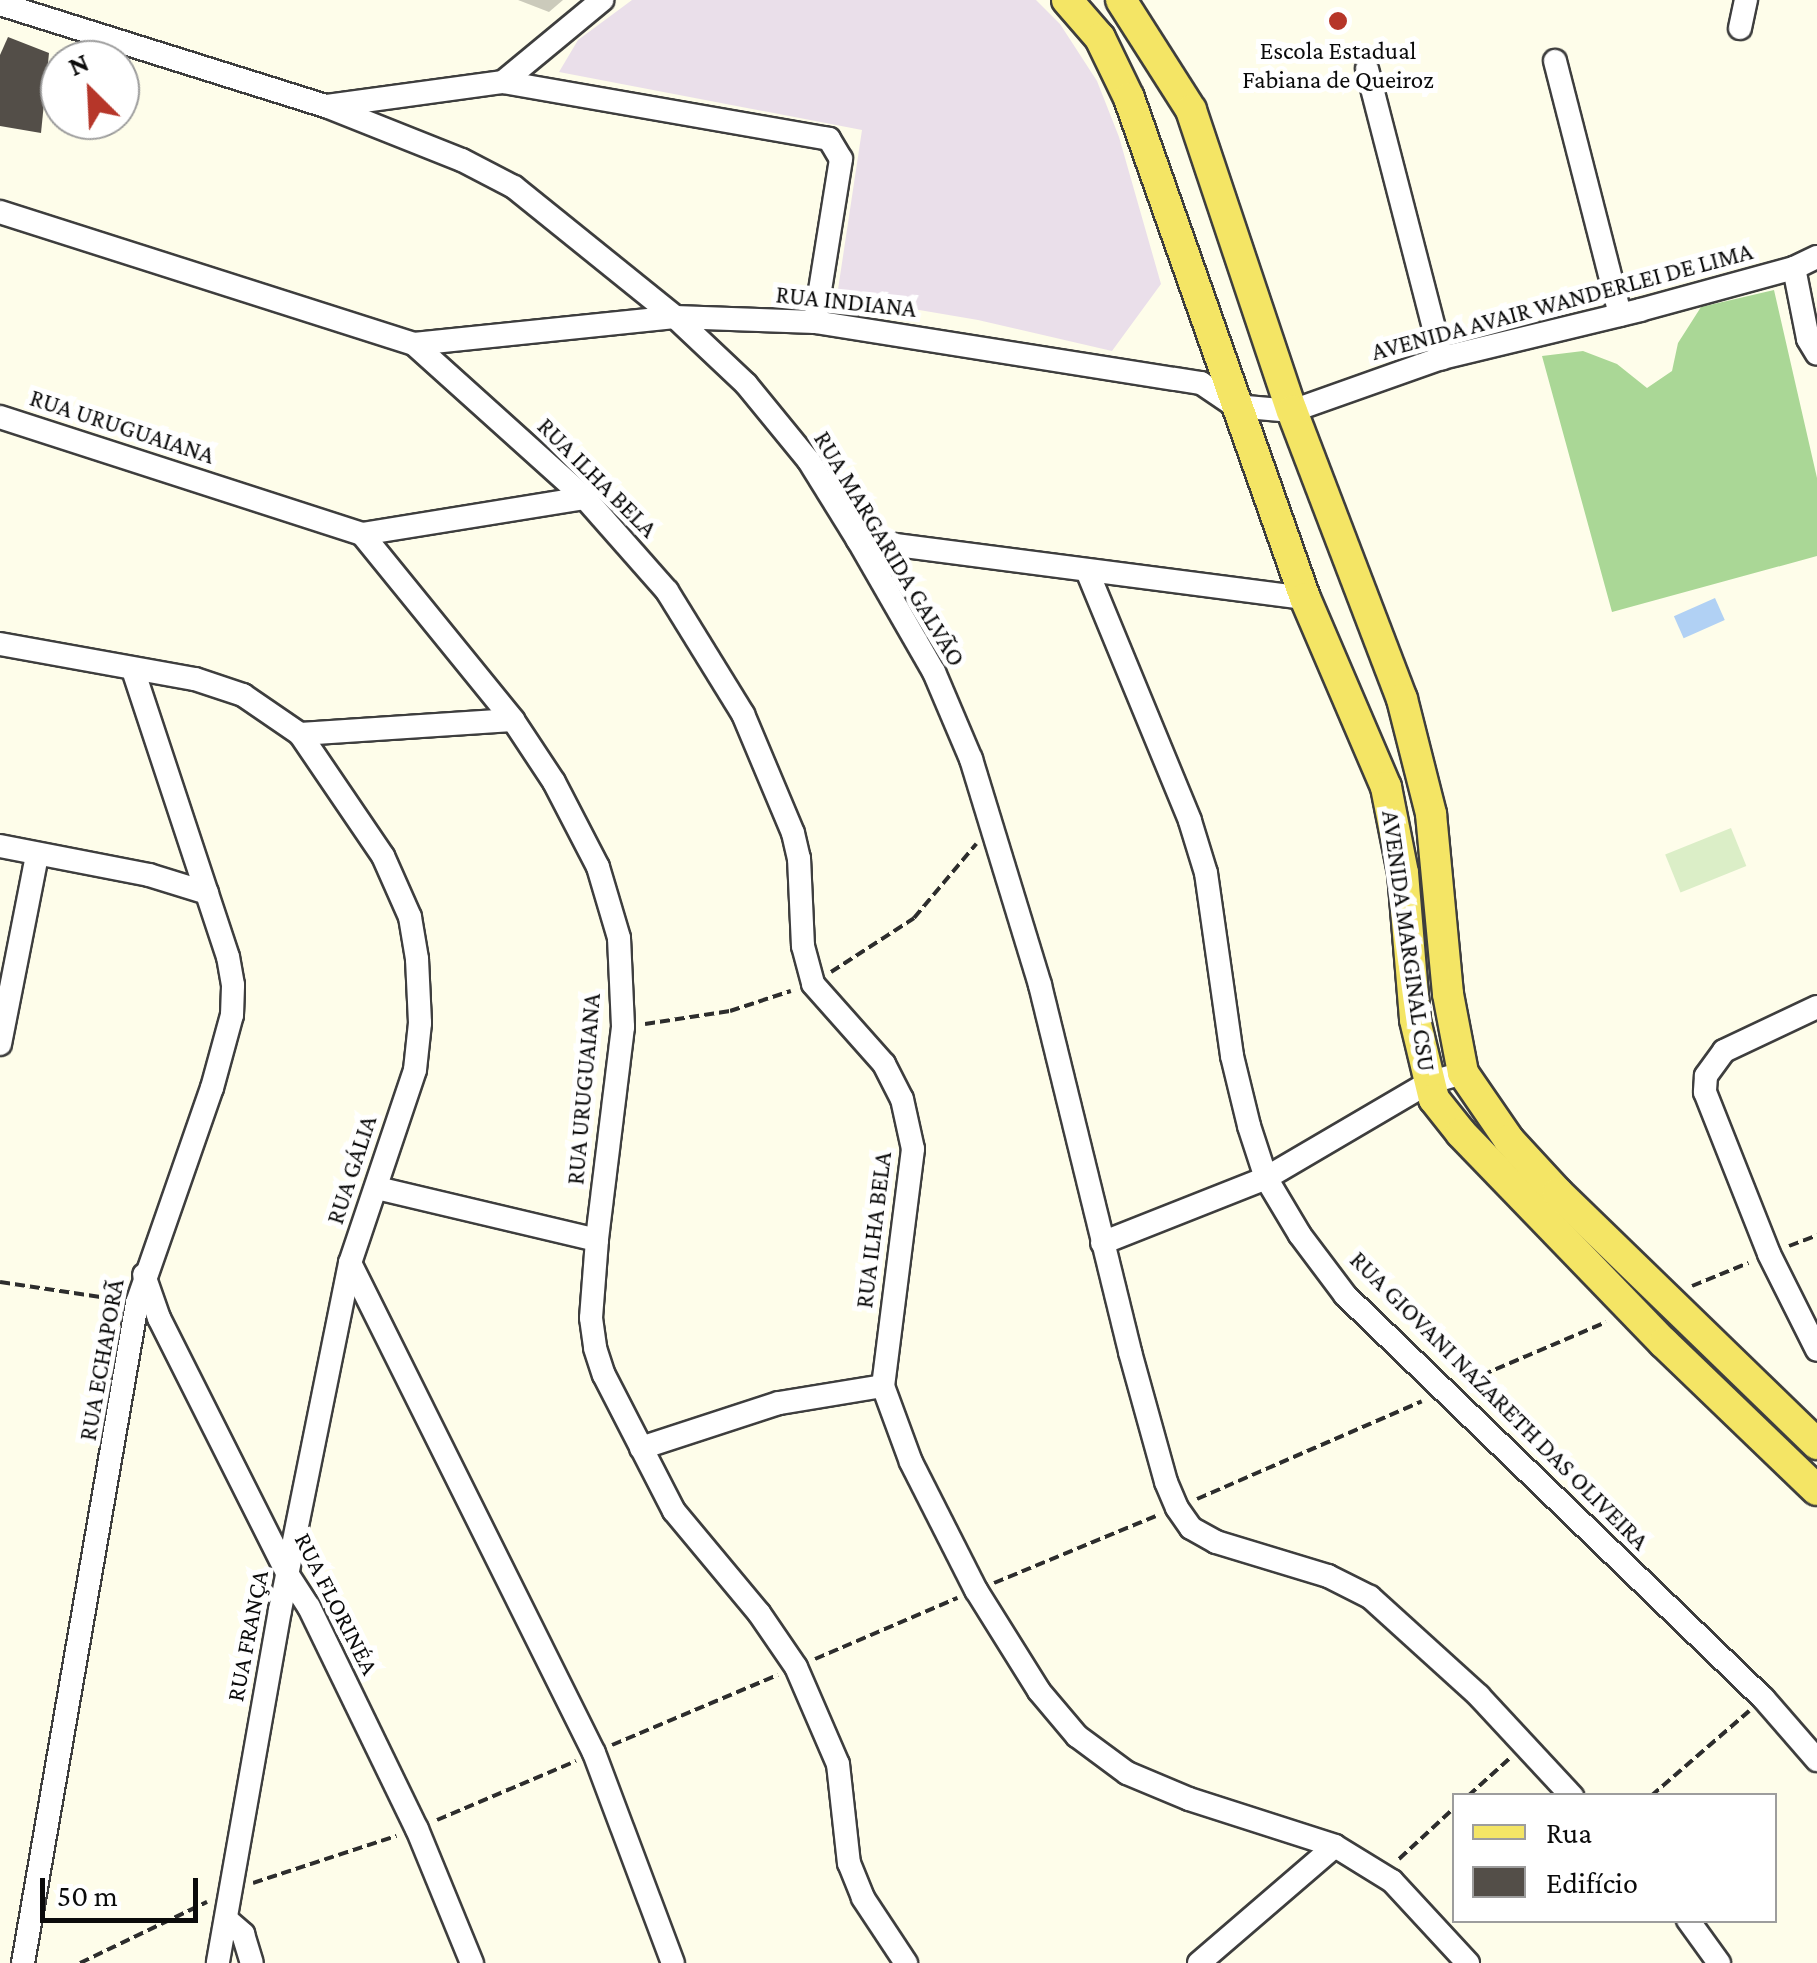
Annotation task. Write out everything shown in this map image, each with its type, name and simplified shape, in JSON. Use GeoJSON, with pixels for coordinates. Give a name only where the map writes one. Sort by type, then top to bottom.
{"type":"FeatureCollection","features":[{"type":"Feature","properties":{"kind":"main road","name":"AVENIDA MARGINAL CSU"},"geometry":{"type":"LineString","coordinates":[[1067,0],[1100,38],[1130,98],[1264,408],[1402,699],[1421,764],[1433,833],[1448,994],[1462,1073],[1509,1140],[1817,1444]]}},
{"type":"Feature","properties":{"kind":"main road","name":"AVENIDA MARGINAL CSU"},"geometry":{"type":"LineString","coordinates":[[1122,1],[1191,110],[1264,408],[1304,598],[1386,787],[1403,873],[1415,1020],[1428,1084],[1442,1112],[1461,1133],[1634,1311],[1817,1490]]}},
{"type":"Feature","properties":{"kind":"street"},"geometry":{"type":"LineString","coordinates":[[503,82],[602,0]]}},
{"type":"Feature","properties":{"kind":"street"},"geometry":{"type":"LineString","coordinates":[[1740,28],[1746,0]]}},
{"type":"Feature","properties":{"kind":"street"},"geometry":{"type":"LineString","coordinates":[[1100,38],[1122,1]]}},
{"type":"Feature","properties":{"kind":"street","name":"RUA MARGARIDA GALVÃO"},"geometry":{"type":"LineString","coordinates":[[0,4],[326,106],[462,160],[514,187],[675,317],[746,384],[809,461],[934,672],[971,760],[1040,985],[1112,1284],[1166,1482],[1177,1508]]}},
{"type":"Feature","properties":{"kind":"street"},"geometry":{"type":"LineString","coordinates":[[1555,61],[1620,315]]}},
{"type":"Feature","properties":{"kind":"street"},"geometry":{"type":"LineString","coordinates":[[1367,69],[1442,358]]}},
{"type":"Feature","properties":{"kind":"street"},"geometry":{"type":"LineString","coordinates":[[326,106],[503,82],[829,139],[841,159],[815,322]]}},
{"type":"Feature","properties":{"kind":"street","name":"RUA ILHA BELA"},"geometry":{"type":"LineString","coordinates":[[0,212],[414,344],[585,498],[682,612],[743,714],[793,833],[803,946],[813,984],[884,1064],[912,1129],[914,1148],[883,1386],[910,1462],[976,1590],[1039,1691],[1077,1736],[1127,1773],[1189,1799],[1335,1846],[1382,1874],[1468,1963]]}},
{"type":"Feature","properties":{"kind":"street","name":"AVENIDA AVAIR WANDERLEI DE LIMA"},"geometry":{"type":"LineString","coordinates":[[1264,408],[1794,268],[1817,257]]}},
{"type":"Feature","properties":{"kind":"street"},"geometry":{"type":"LineString","coordinates":[[1794,268],[1808,339],[1817,354]]}},
{"type":"Feature","properties":{"kind":"street","name":"RUA INDIANA"},"geometry":{"type":"LineString","coordinates":[[414,344],[675,317],[815,322],[1202,383],[1264,408]]}},
{"type":"Feature","properties":{"kind":"street","name":"RUA URUGUAIANA"},"geometry":{"type":"LineString","coordinates":[[0,417],[362,534],[513,720],[554,782],[612,905],[619,938],[622,1027],[597,1240],[591,1318],[595,1348],[674,1511],[759,1612],[796,1667],[838,1764],[849,1863],[862,1898],[906,1963]]}},
{"type":"Feature","properties":{"kind":"street"},"geometry":{"type":"LineString","coordinates":[[362,534],[585,498]]}},
{"type":"Feature","properties":{"kind":"street"},"geometry":{"type":"LineString","coordinates":[[858,540],[1088,573],[1304,598]]}},
{"type":"Feature","properties":{"kind":"street","name":"RUA GIOVANI NAZARETH DAS OLIVEIRA"},"geometry":{"type":"LineString","coordinates":[[1088,573],[1190,820],[1206,873],[1232,1056],[1266,1178],[1300,1234],[1345,1296],[1764,1698],[1817,1760]]}},
{"type":"Feature","properties":{"kind":"street","name":"RUA GÁLIA"},"geometry":{"type":"LineString","coordinates":[[0,644],[195,680],[242,695],[300,734],[383,856],[410,917],[417,958],[420,1023],[415,1070],[350,1262],[594,1753],[673,1963]]}},
{"type":"Feature","properties":{"kind":"street","name":"RUA ECHAPORÃ"},"geometry":{"type":"LineString","coordinates":[[23,1963],[144,1274],[172,1209],[232,1016],[228,957],[133,668]]}},
{"type":"Feature","properties":{"kind":"street"},"geometry":{"type":"LineString","coordinates":[[300,734],[513,720]]}},
{"type":"Feature","properties":{"kind":"street"},"geometry":{"type":"LineString","coordinates":[[0,846],[207,892]]}},
{"type":"Feature","properties":{"kind":"street"},"geometry":{"type":"LineString","coordinates":[[0,1044],[37,856]]}},
{"type":"Feature","properties":{"kind":"street"},"geometry":{"type":"LineString","coordinates":[[1817,1007],[1724,1051],[1706,1076],[1705,1092],[1769,1254],[1817,1350]]}},
{"type":"Feature","properties":{"kind":"street"},"geometry":{"type":"LineString","coordinates":[[1102,1244],[1266,1178],[1428,1084],[1462,1073]]}},
{"type":"Feature","properties":{"kind":"street"},"geometry":{"type":"LineString","coordinates":[[376,1188],[597,1240]]}},
{"type":"Feature","properties":{"kind":"street","name":"RUA FRANÇA"},"geometry":{"type":"LineString","coordinates":[[218,1963],[288,1574],[350,1262]]}},
{"type":"Feature","properties":{"kind":"street","name":"RUA FLORINÉA"},"geometry":{"type":"LineString","coordinates":[[144,1274],[160,1318],[288,1574],[309,1606],[416,1829],[472,1963]]}},
{"type":"Feature","properties":{"kind":"street"},"geometry":{"type":"LineString","coordinates":[[641,1448],[779,1403],[883,1386]]}},
{"type":"Feature","properties":{"kind":"street"},"geometry":{"type":"LineString","coordinates":[[1177,1508],[1191,1528],[1216,1542],[1328,1576],[1370,1597],[1479,1696],[1569,1793]]}},
{"type":"Feature","properties":{"kind":"street"},"geometry":{"type":"LineString","coordinates":[[1199,1963],[1335,1846]]}},
{"type":"Feature","properties":{"kind":"street"},"geometry":{"type":"LineString","coordinates":[[226,1919],[242,1934],[252,1963]]}},
{"type":"Feature","properties":{"kind":"street"},"geometry":{"type":"LineString","coordinates":[[1690,1923],[1719,1963]]}},
{"type":"Feature","properties":{"kind":"path"},"geometry":{"type":"LineString","coordinates":[[622,1027],[730,1011],[813,984],[914,918],[992,825]]}},
{"type":"Feature","properties":{"kind":"path"},"geometry":{"type":"LineString","coordinates":[[1664,1297],[1817,1234]]}},
{"type":"Feature","properties":{"kind":"path"},"geometry":{"type":"LineString","coordinates":[[0,1282],[138,1302]]}},
{"type":"Feature","properties":{"kind":"path"},"geometry":{"type":"LineString","coordinates":[[80,1963],[231,1891],[416,1829],[1634,1311]]}},
{"type":"Feature","properties":{"kind":"path"},"geometry":{"type":"LineString","coordinates":[[1654,1793],[1764,1698]]}},
{"type":"Feature","properties":{"kind":"path"},"geometry":{"type":"LineString","coordinates":[[1471,1793],[1524,1745]]}},
{"type":"Feature","properties":{"kind":"path"},"geometry":{"type":"LineString","coordinates":[[1382,1874],[1452,1810]]}},
{"type":"Feature","properties":{"kind":"shaded area"},"geometry":{"type":"Polygon","coordinates":[[[632,0],[1036,0],[1060,24],[1097,81],[1119,137],[1161,284],[1112,351],[978,320],[837,296],[862,130],[559,72],[578,40],[632,0]]]}},
{"type":"Feature","properties":{"kind":"green space"},"geometry":{"type":"Polygon","coordinates":[[[1774,290],[1817,478],[1817,556],[1612,612],[1542,356],[1583,351],[1617,364],[1647,388],[1672,371],[1678,343],[1701,307],[1774,290]]]}},
{"type":"Feature","properties":{"kind":"green space"},"geometry":{"type":"Polygon","coordinates":[[[1731,828],[1746,866],[1681,893],[1665,855],[1731,828]]]}},
{"type":"Feature","properties":{"kind":"water"},"geometry":{"type":"Polygon","coordinates":[[[1715,598],[1725,620],[1684,638],[1674,616],[1715,598]]]}},
{"type":"Feature","properties":{"kind":"building"},"geometry":{"type":"Polygon","coordinates":[[[8,37],[40,49],[40,133],[0,126],[0,55],[8,37]]]}},
{"type":"Feature","properties":{"kind":"place","name":"Escola Estadual Fabiana de Queiroz"},"geometry":{"type":"Point","coordinates":[1338,21]}}]}
